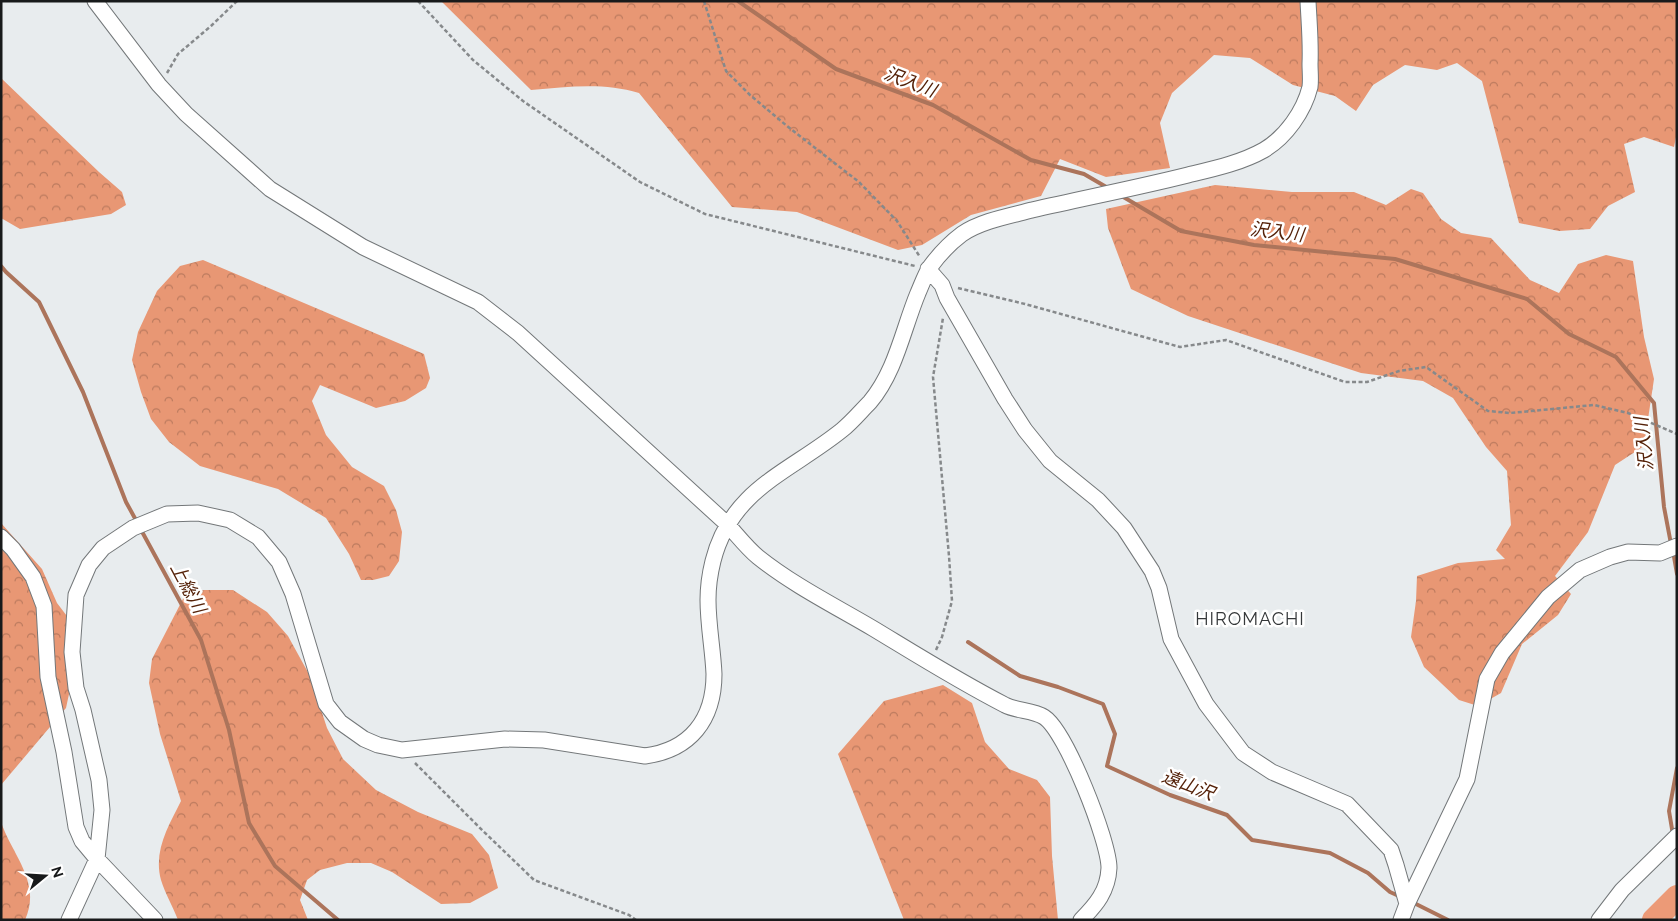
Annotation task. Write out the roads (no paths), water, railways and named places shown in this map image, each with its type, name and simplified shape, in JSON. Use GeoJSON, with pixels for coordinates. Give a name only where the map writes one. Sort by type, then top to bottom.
{"type":"FeatureCollection","features":[{"type":"Feature","properties":{"kind":"street"},"geometry":{"type":"LineString","coordinates":[[95,1],[159,85],[186,114],[270,189],[363,247],[478,302],[518,333],[727,524],[757,556],[785,576],[1007,706],[1044,717],[1058,732],[1094,811],[1102,833],[1109,868],[1106,889],[1096,905],[1081,920]]}},
{"type":"Feature","properties":{"kind":"street"},"geometry":{"type":"LineString","coordinates":[[69,920],[97,859],[102,810],[99,780],[76,688],[72,652],[74,614],[76,595],[89,564],[103,548],[134,528],[167,514],[198,512],[230,520],[258,537],[279,562],[293,594],[326,704],[340,722],[364,739],[378,745],[402,750],[505,739],[544,740],[645,756],[660,754],[677,748],[692,737],[707,715],[711,698],[714,675],[708,599],[713,560],[727,524],[746,499],[759,487],[844,429],[872,399],[893,365],[908,316],[928,269],[962,234],[997,218],[1169,180],[1227,165],[1264,150],[1283,135],[1301,109],[1310,85],[1308,1]]}},
{"type":"Feature","properties":{"kind":"street"},"geometry":{"type":"LineString","coordinates":[[928,269],[944,291],[1005,399],[1025,430],[1050,461],[1098,500],[1124,528],[1152,572],[1159,588],[1171,639],[1206,704],[1243,753],[1272,772],[1347,804],[1391,850],[1407,904]]}},
{"type":"Feature","properties":{"kind":"street"},"geometry":{"type":"LineString","coordinates":[[1,537],[13,549],[33,577],[44,606],[48,677],[64,752],[76,827],[82,841],[97,859],[155,920]]}},
{"type":"Feature","properties":{"kind":"street"},"geometry":{"type":"LineString","coordinates":[[1402,920],[1407,904],[1467,779],[1488,679],[1502,652],[1548,597],[1580,570],[1610,557],[1628,552],[1660,553],[1677,546]]}},
{"type":"Feature","properties":{"kind":"street"},"geometry":{"type":"LineString","coordinates":[[1599,920],[1622,890],[1677,836]]}},
{"type":"Feature","properties":{"kind":"waterway","name":"沢入川"},"geometry":{"type":"LineString","coordinates":[[738,1],[836,69],[933,105],[1031,160],[1084,174],[1108,188]]}},
{"type":"Feature","properties":{"kind":"waterway","name":"沢入川"},"geometry":{"type":"LineString","coordinates":[[1120,195],[1181,231],[1254,245],[1395,259],[1527,299],[1569,334],[1616,357],[1654,403],[1664,507],[1671,544]]}},
{"type":"Feature","properties":{"kind":"waterway","name":"上総川"},"geometry":{"type":"LineString","coordinates":[[1,266],[39,302],[83,392],[126,502],[137,522]]}},
{"type":"Feature","properties":{"kind":"waterway","name":"上総川"},"geometry":{"type":"LineString","coordinates":[[140,528],[201,640],[229,730],[249,823],[275,866],[338,920]]}},
{"type":"Feature","properties":{"kind":"waterway","name":"沢入川"},"geometry":{"type":"LineString","coordinates":[[1673,551],[1677,574]]}},
{"type":"Feature","properties":{"kind":"waterway","name":"遠山沢"},"geometry":{"type":"LineString","coordinates":[[968,642],[1020,676],[1058,687],[1103,704],[1115,734],[1107,766],[1170,795],[1227,815],[1252,840],[1330,853],[1368,873],[1390,892],[1401,897]]}},
{"type":"Feature","properties":{"kind":"waterway","name":"沢入川"},"geometry":{"type":"LineString","coordinates":[[1673,835],[1669,811],[1677,768]]}},
{"type":"Feature","properties":{"kind":"waterway"},"geometry":{"type":"LineString","coordinates":[[1654,920],[1677,897]]}},
{"type":"Feature","properties":{"kind":"waterway","name":"遠山沢"},"geometry":{"type":"LineString","coordinates":[[1412,902],[1448,920]]}},
{"type":"Feature","properties":{"kind":"district","name":"HIROMACHI"},"geometry":{"type":"Point","coordinates":[1250,619]}}]}
